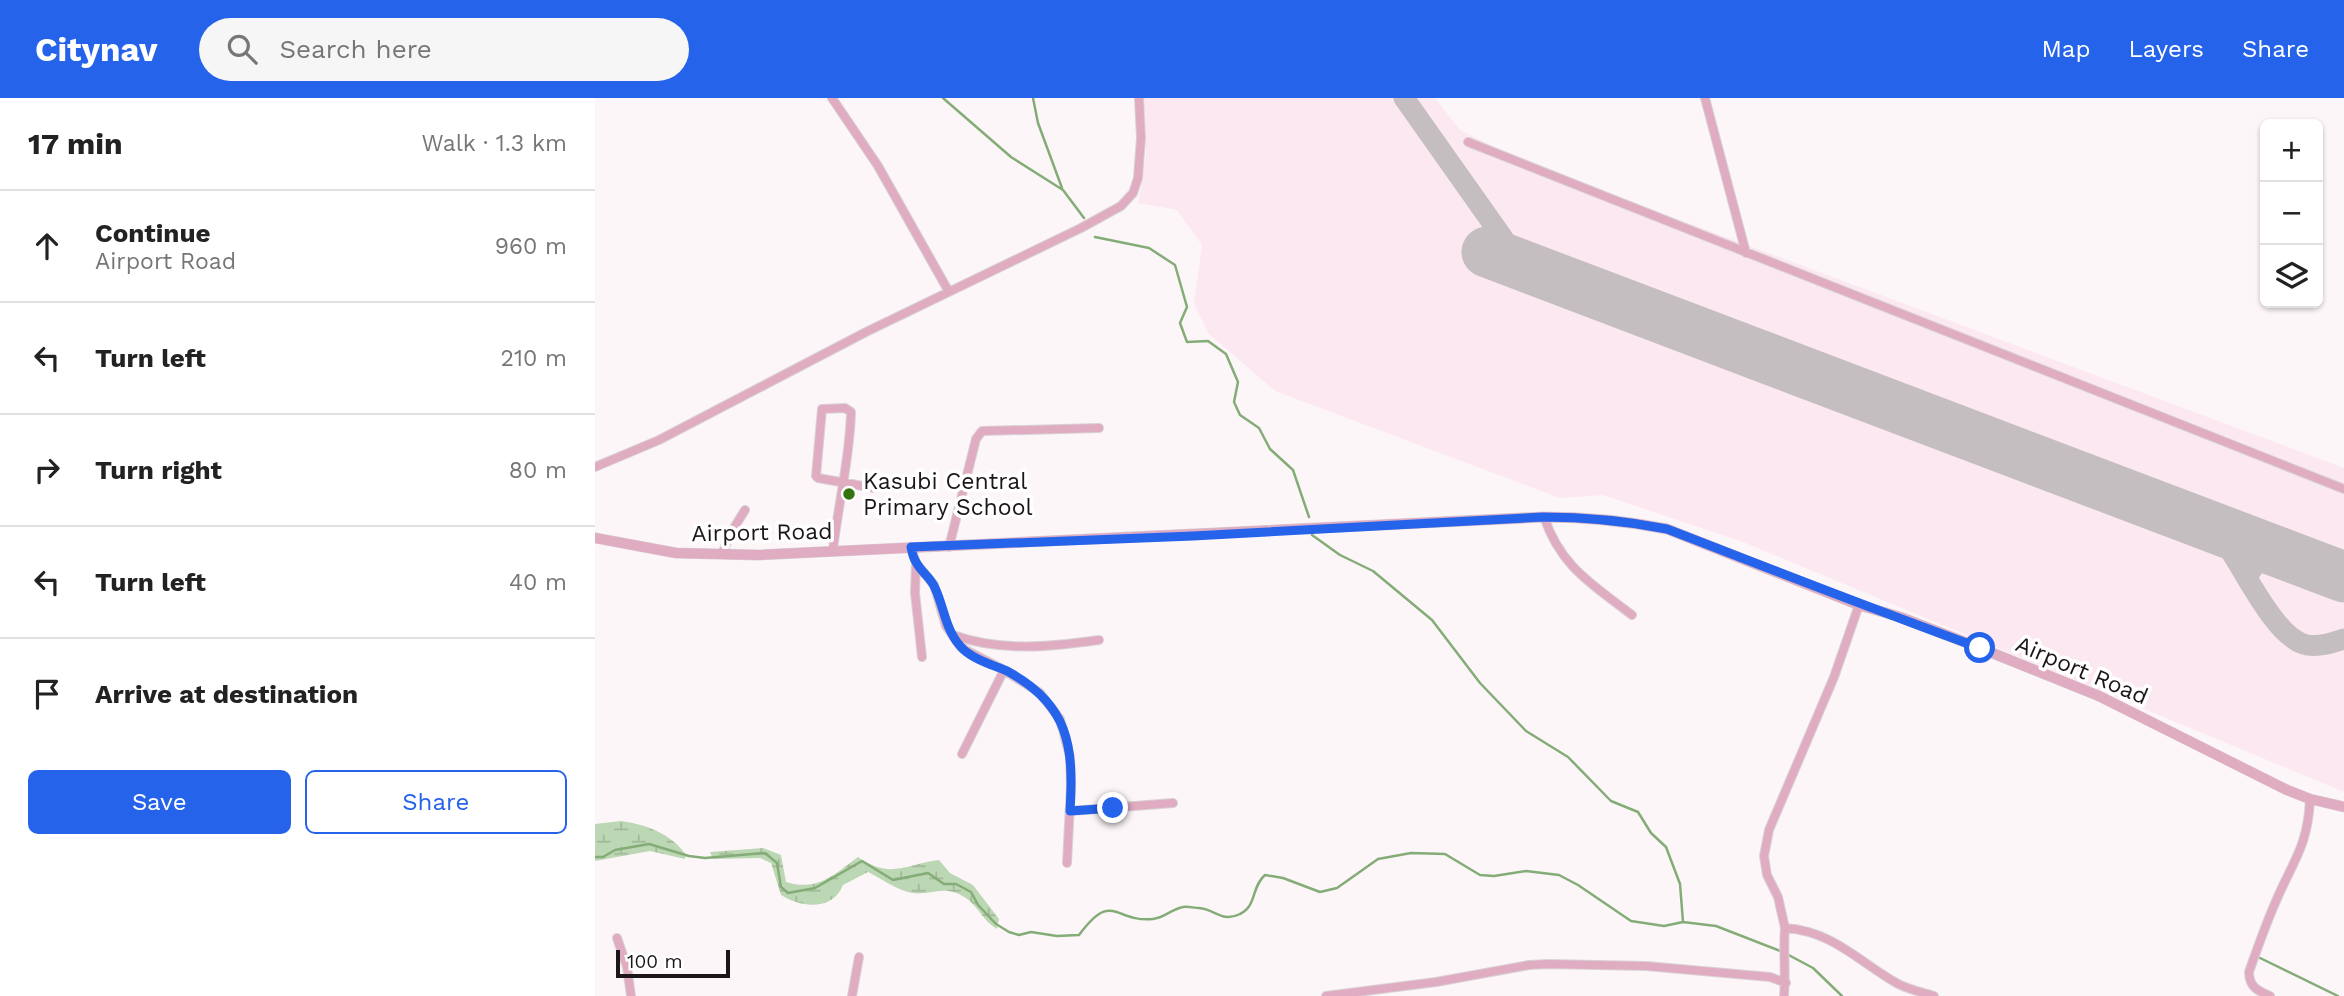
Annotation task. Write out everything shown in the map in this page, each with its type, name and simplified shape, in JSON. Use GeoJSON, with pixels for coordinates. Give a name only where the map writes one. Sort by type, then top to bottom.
{"type":"FeatureCollection","features":[{"type":"Feature","properties":{"kind":"street"},"geometry":{"type":"LineString","coordinates":[[832,98],[878,166],[949,292]]}},
{"type":"Feature","properties":{"kind":"street"},"geometry":{"type":"LineString","coordinates":[[595,467],[659,440],[723,405],[1106,215],[1128,200],[1138,178],[1141,138],[1139,98]]}},
{"type":"Feature","properties":{"kind":"street"},"geometry":{"type":"LineString","coordinates":[[1705,98],[1746,253]]}},
{"type":"Feature","properties":{"kind":"street"},"geometry":{"type":"LineString","coordinates":[[1468,142],[2344,489]]}},
{"type":"Feature","properties":{"kind":"street"},"geometry":{"type":"LineString","coordinates":[[833,550],[842,482],[851,412],[845,408],[822,409],[816,476],[842,482],[874,488]]}},
{"type":"Feature","properties":{"kind":"street"},"geometry":{"type":"LineString","coordinates":[[949,547],[976,439],[982,431],[1099,428]]}},
{"type":"Feature","properties":{"kind":"street"},"geometry":{"type":"LineString","coordinates":[[722,555],[745,510]]}},
{"type":"Feature","properties":{"kind":"street"},"geometry":{"type":"LineString","coordinates":[[1543,517],[1551,538],[1566,560],[1632,615]]}},
{"type":"Feature","properties":{"kind":"street","name":"Airport Road"},"geometry":{"type":"LineString","coordinates":[[595,538],[673,552],[758,555],[1543,517],[1594,518],[1667,529],[2099,696],[2271,782],[2310,799],[2344,807]]}},
{"type":"Feature","properties":{"kind":"street"},"geometry":{"type":"LineString","coordinates":[[911,547],[916,563],[915,593],[922,657]]}},
{"type":"Feature","properties":{"kind":"street"},"geometry":{"type":"LineString","coordinates":[[916,563],[934,584],[946,626],[966,652],[1004,670],[1040,693],[1060,719],[1070,757],[1067,863]]}},
{"type":"Feature","properties":{"kind":"street"},"geometry":{"type":"LineString","coordinates":[[1784,996],[1787,971],[1783,952],[1785,928],[1778,897],[1766,875],[1765,846],[1769,830],[1834,677],[1859,605]]}},
{"type":"Feature","properties":{"kind":"street"},"geometry":{"type":"LineString","coordinates":[[953,635],[975,643],[1011,648],[1099,640]]}},
{"type":"Feature","properties":{"kind":"street"},"geometry":{"type":"LineString","coordinates":[[962,754],[1004,670]]}},
{"type":"Feature","properties":{"kind":"street"},"geometry":{"type":"LineString","coordinates":[[2270,996],[2254,988],[2250,983],[2249,972],[2276,900],[2301,852],[2307,831],[2310,799]]}},
{"type":"Feature","properties":{"kind":"street"},"geometry":{"type":"LineString","coordinates":[[1070,811],[1173,803]]}},
{"type":"Feature","properties":{"kind":"street"},"geometry":{"type":"LineString","coordinates":[[1785,928],[1809,930],[1860,957],[1893,981],[1934,996]]}},
{"type":"Feature","properties":{"kind":"street"},"geometry":{"type":"LineString","coordinates":[[617,939],[627,967],[631,996]]}},
{"type":"Feature","properties":{"kind":"street"},"geometry":{"type":"LineString","coordinates":[[852,996],[859,957]]}},
{"type":"Feature","properties":{"kind":"street"},"geometry":{"type":"LineString","coordinates":[[1326,996],[1436,982],[1529,965],[1559,964],[1646,966],[1762,976],[1786,983]]}},
{"type":"Feature","properties":{"kind":"shaded area"},"geometry":{"type":"Polygon","coordinates":[[[1144,98],[1435,98],[1460,130],[1522,161],[2344,468],[2344,792],[1743,542],[1603,495],[1560,498],[1275,391],[1209,334],[1194,304],[1202,245],[1177,210],[1138,203],[1146,155],[1144,98]]]}},
{"type":"Feature","properties":{"kind":"green space"},"geometry":{"type":"Polygon","coordinates":[[[621,821],[666,836],[686,855],[685,859],[650,851],[595,861],[595,824],[621,821]]]}},
{"type":"Feature","properties":{"kind":"green space"},"geometry":{"type":"Polygon","coordinates":[[[763,848],[781,855],[786,882],[807,885],[825,880],[858,857],[880,868],[889,869],[939,860],[950,873],[973,885],[999,919],[997,929],[966,898],[957,893],[908,892],[868,872],[843,885],[832,899],[824,903],[798,903],[781,895],[771,863],[760,858],[713,859],[710,852],[763,848]]]}},
{"type":"Feature","properties":{"kind":"waterway"},"geometry":{"type":"LineString","coordinates":[[943,98],[1011,157],[1063,190],[1084,218]]}},
{"type":"Feature","properties":{"kind":"waterway"},"geometry":{"type":"LineString","coordinates":[[1033,98],[1038,123],[1062,188]]}},
{"type":"Feature","properties":{"kind":"waterway"},"geometry":{"type":"LineString","coordinates":[[1095,237],[1149,248],[1175,265],[1187,307],[1180,323],[1187,342],[1208,341],[1226,354],[1238,382],[1234,402],[1240,415],[1259,428],[1270,449],[1293,470],[1309,517]]}},
{"type":"Feature","properties":{"kind":"waterway"},"geometry":{"type":"LineString","coordinates":[[1312,535],[1340,555],[1373,571],[1432,620],[1480,683],[1526,731],[1568,757],[1611,801],[1638,812],[1651,833],[1666,847],[1680,884],[1683,922]]}},
{"type":"Feature","properties":{"kind":"waterway"},"geometry":{"type":"LineString","coordinates":[[595,857],[603,857],[615,850],[649,844],[705,858],[765,853],[777,863],[781,887],[788,893],[815,888],[862,861],[893,880],[928,873],[944,884],[956,884],[971,892],[978,905],[996,924],[1009,932],[1019,935],[1031,932],[1057,936],[1079,935],[1090,921],[1107,911],[1140,919],[1153,919],[1187,907],[1205,909],[1228,917],[1234,916],[1249,906],[1265,875],[1283,878],[1320,892],[1337,888],[1378,859],[1411,853],[1445,854],[1480,875],[1494,876],[1526,871],[1559,875],[1631,921],[1664,926],[1683,922],[1716,926],[1783,952],[1813,968],[1842,996]]}},
{"type":"Feature","properties":{"kind":"waterway"},"geometry":{"type":"LineString","coordinates":[[2258,957],[2338,996]]}},
{"type":"Feature","properties":{"kind":"taxiway"},"geometry":{"type":"LineString","coordinates":[[1404,98],[1522,265]]}},
{"type":"Feature","properties":{"kind":"taxiway"},"geometry":{"type":"LineString","coordinates":[[2202,523],[2229,549],[2274,619],[2296,640],[2307,645],[2317,645],[2344,639]]}},
{"type":"Feature","properties":{"kind":"taxiway"},"geometry":{"type":"LineString","coordinates":[[2247,577],[2263,559],[2286,555]]}},
{"type":"Feature","properties":{"kind":"runway"},"geometry":{"type":"LineString","coordinates":[[1487,252],[2344,577]]}},
{"type":"Feature","properties":{"kind":"place","name":"Kasubi Central Primary School"},"geometry":{"type":"Point","coordinates":[849,494]}},
{"type":"Feature","properties":{"kind":"route"},"geometry":{"type":"LineString","coordinates":[[1113,808],[1070,811],[1070,757],[1060,719],[1040,693],[962,648],[946,626],[934,584],[916,563],[911,547],[1580,517],[1639,523],[1667,529],[1779,571],[1859,605],[1900,617],[1980,648]]}}]}
